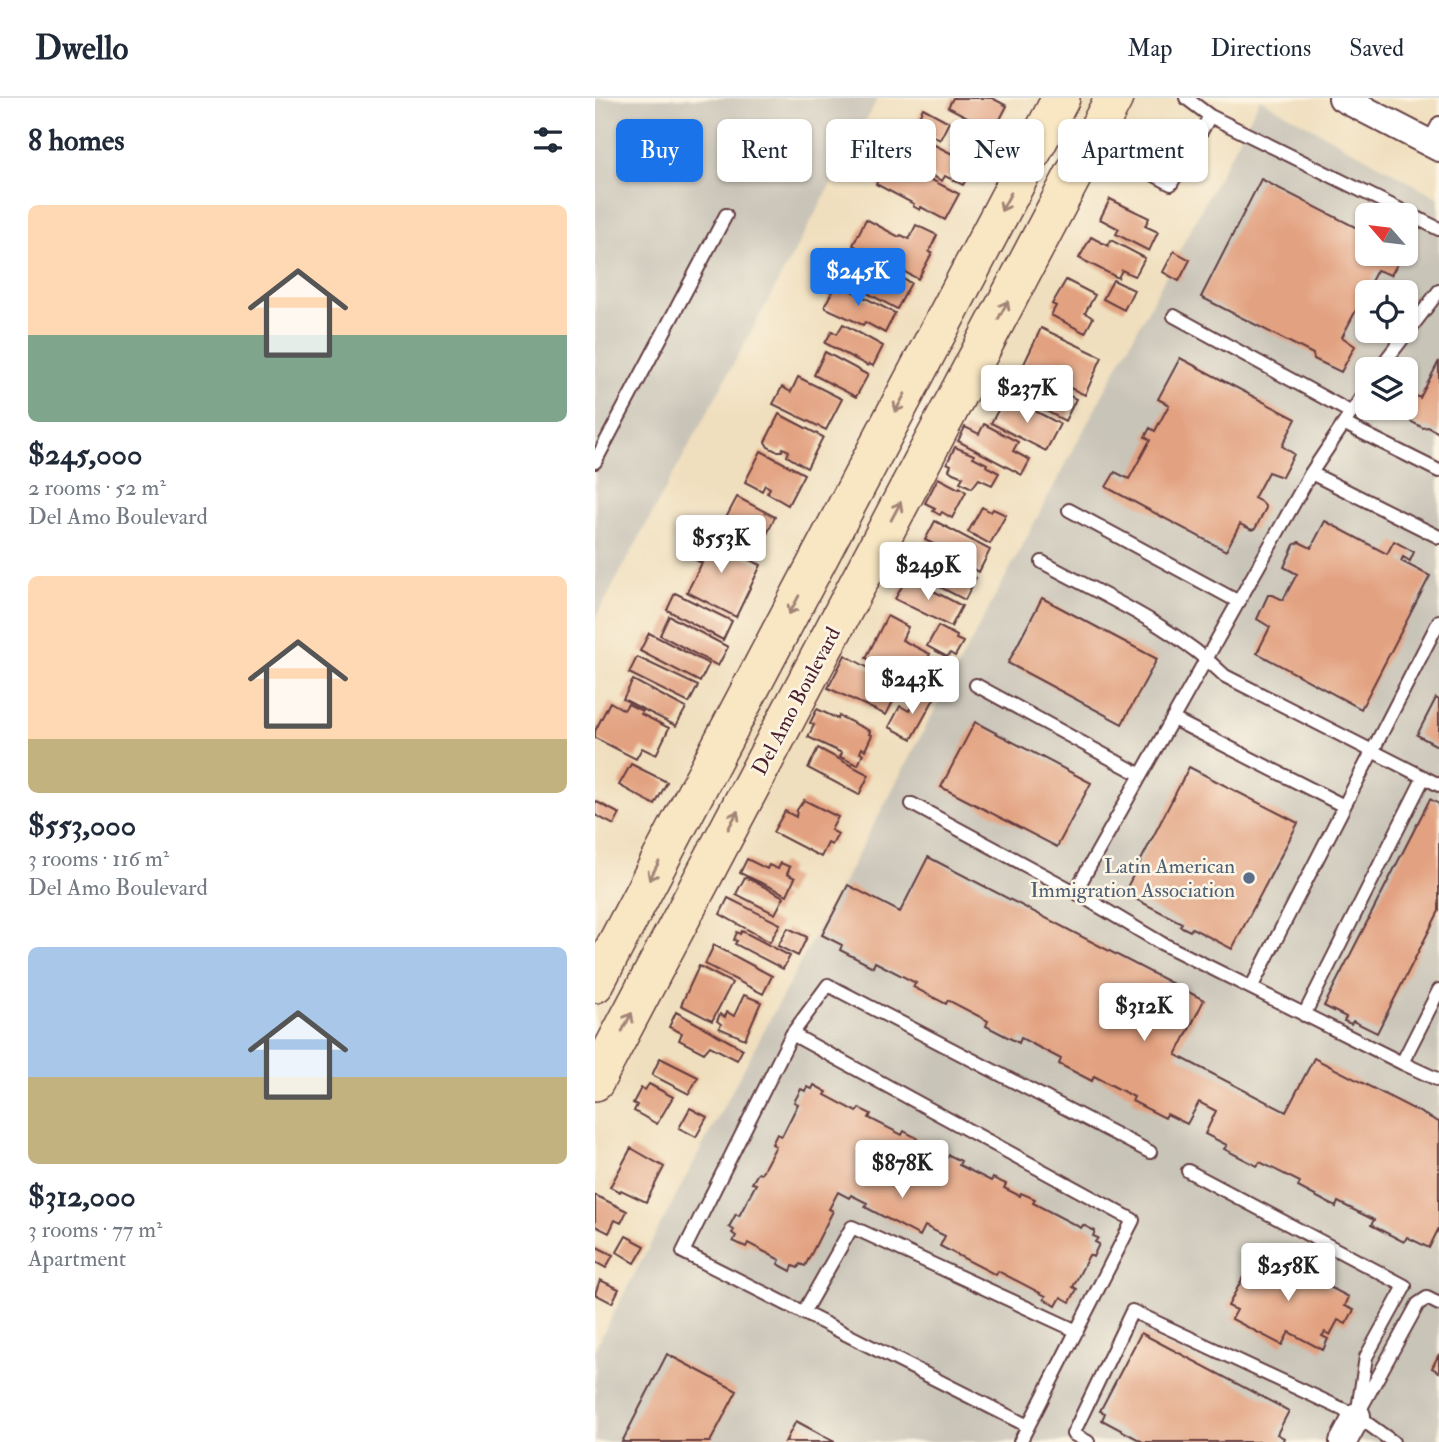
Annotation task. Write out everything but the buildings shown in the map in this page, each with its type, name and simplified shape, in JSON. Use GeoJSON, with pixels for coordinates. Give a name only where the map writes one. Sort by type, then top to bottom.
{"type":"FeatureCollection","features":[{"type":"Feature","properties":{"kind":"main road"},"geometry":{"type":"LineString","coordinates":[[595,984],[1061,98]]}},
{"type":"Feature","properties":{"kind":"main road","name":"Del Amo Boulevard"},"geometry":{"type":"LineString","coordinates":[[595,1082],[1114,98]]}},
{"type":"Feature","properties":{"kind":"street"},"geometry":{"type":"LineString","coordinates":[[1342,98],[1435,138]]}},
{"type":"Feature","properties":{"kind":"street"},"geometry":{"type":"LineString","coordinates":[[1343,1442],[1357,1416]]}},
{"type":"Feature","properties":{"kind":"lane"},"geometry":{"type":"LineString","coordinates":[[1186,98],[1210,116],[1439,229]]}},
{"type":"Feature","properties":{"kind":"lane"},"geometry":{"type":"LineString","coordinates":[[1208,119],[1210,116]]}},
{"type":"Feature","properties":{"kind":"lane"},"geometry":{"type":"LineString","coordinates":[[595,463],[726,215]]}},
{"type":"Feature","properties":{"kind":"lane"},"geometry":{"type":"LineString","coordinates":[[1388,357],[1439,291]]}},
{"type":"Feature","properties":{"kind":"lane"},"geometry":{"type":"LineString","coordinates":[[1174,316],[1439,471]]}},
{"type":"Feature","properties":{"kind":"lane"},"geometry":{"type":"LineString","coordinates":[[1075,892],[1311,474],[1355,407]]}},
{"type":"Feature","properties":{"kind":"lane"},"geometry":{"type":"LineString","coordinates":[[1311,474],[1439,537]]}},
{"type":"Feature","properties":{"kind":"lane"},"geometry":{"type":"LineString","coordinates":[[1069,510],[1239,602]]}},
{"type":"Feature","properties":{"kind":"lane"},"geometry":{"type":"LineString","coordinates":[[1042,562],[1179,638],[1225,676],[1439,785]]}},
{"type":"Feature","properties":{"kind":"lane"},"geometry":{"type":"LineString","coordinates":[[1251,988],[1439,621]]}},
{"type":"Feature","properties":{"kind":"lane"},"geometry":{"type":"LineString","coordinates":[[976,685],[1141,775]]}},
{"type":"Feature","properties":{"kind":"lane"},"geometry":{"type":"LineString","coordinates":[[1173,719],[1344,806]]}},
{"type":"Feature","properties":{"kind":"lane"},"geometry":{"type":"LineString","coordinates":[[1304,1015],[1424,777]]}},
{"type":"Feature","properties":{"kind":"lane"},"geometry":{"type":"LineString","coordinates":[[912,804],[1075,892],[1161,943],[1439,1080]]}},
{"type":"Feature","properties":{"kind":"lane"},"geometry":{"type":"LineString","coordinates":[[1028,1426],[683,1252],[792,1034],[828,985],[1150,1152]]}},
{"type":"Feature","properties":{"kind":"lane"},"geometry":{"type":"LineString","coordinates":[[1402,1063],[1439,990]]}},
{"type":"Feature","properties":{"kind":"lane"},"geometry":{"type":"LineString","coordinates":[[792,1034],[1133,1220],[1020,1442]]}},
{"type":"Feature","properties":{"kind":"lane"},"geometry":{"type":"LineString","coordinates":[[1188,1171],[1405,1286],[1366,1357],[1357,1416]]}},
{"type":"Feature","properties":{"kind":"lane"},"geometry":{"type":"LineString","coordinates":[[803,1313],[852,1227],[1077,1331]]}},
{"type":"Feature","properties":{"kind":"lane"},"geometry":{"type":"LineString","coordinates":[[1357,1416],[1418,1304],[1427,1298],[1439,1304]]}},
{"type":"Feature","properties":{"kind":"lane"},"geometry":{"type":"LineString","coordinates":[[1088,1442],[1073,1434],[1132,1311],[1357,1416],[1393,1442]]}},
{"type":"Feature","properties":{"kind":"shaded area"},"geometry":{"type":"Polygon","coordinates":[[[595,98],[878,98],[867,119],[826,119],[826,182],[832,182],[595,619],[595,98]]]}},
{"type":"Feature","properties":{"kind":"shaded area"},"geometry":{"type":"Polygon","coordinates":[[[1260,99],[1439,198],[1439,1442],[595,1442],[595,1348],[1260,99]]]}},
{"type":"Feature","properties":{"kind":"place","name":"Latin American Immigration Association"},"geometry":{"type":"Point","coordinates":[1249,878]}}]}
